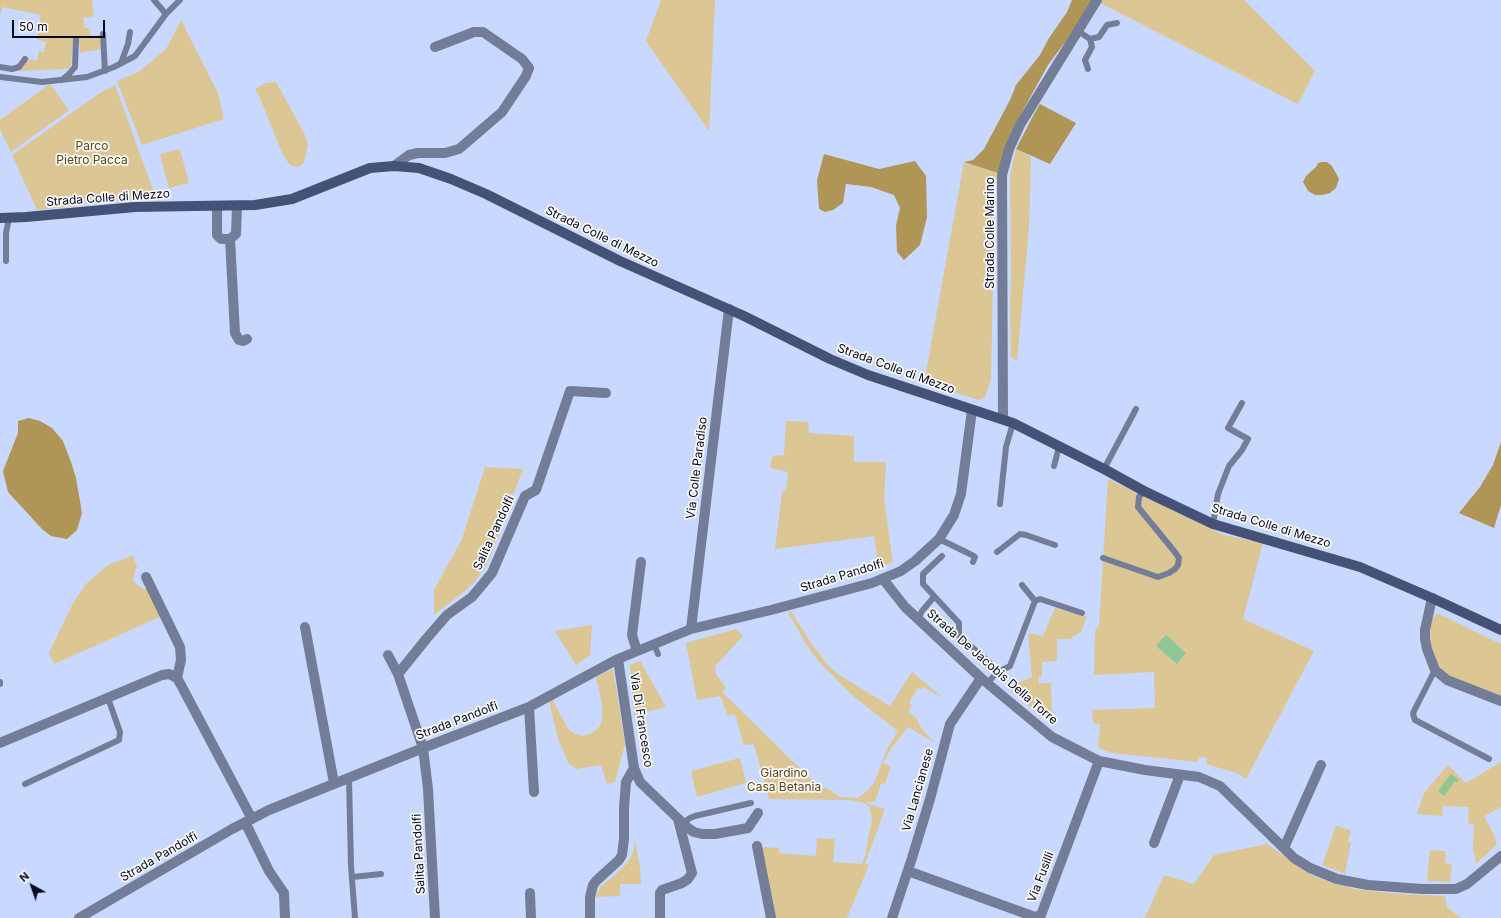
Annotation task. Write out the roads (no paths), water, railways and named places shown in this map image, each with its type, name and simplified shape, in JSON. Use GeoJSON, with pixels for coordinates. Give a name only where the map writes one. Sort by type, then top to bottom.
{"type":"FeatureCollection","features":[{"type":"Feature","properties":{"kind":"street","name":"Strada Colle Marino"},"geometry":{"type":"LineString","coordinates":[[1003,419],[1002,175],[1009,149],[1020,125],[1097,0]]}},
{"type":"Feature","properties":{"kind":"street"},"geometry":{"type":"LineString","coordinates":[[394,166],[409,155],[418,153],[445,153],[459,149],[502,112],[526,76],[529,68],[522,59],[483,32],[474,32],[435,47]]}},
{"type":"Feature","properties":{"kind":"street","name":"Strada Colle di Mezzo"},"geometry":{"type":"LineString","coordinates":[[5,218],[135,207],[237,206],[262,204],[292,199],[370,168],[394,166],[419,168],[451,179],[486,194],[620,261],[779,332],[830,360],[868,375],[1014,423],[1144,491],[1213,524],[1360,567],[1501,630]]}},
{"type":"Feature","properties":{"kind":"street"},"geometry":{"type":"LineString","coordinates":[[217,206],[217,235],[221,239],[230,239],[236,234],[237,206]]}},
{"type":"Feature","properties":{"kind":"street"},"geometry":{"type":"LineString","coordinates":[[230,239],[235,333],[239,340],[243,341],[246,339]]}},
{"type":"Feature","properties":{"kind":"street","name":"Via Colle Paradiso"},"geometry":{"type":"LineString","coordinates":[[691,629],[729,309]]}},
{"type":"Feature","properties":{"kind":"street","name":"Salita Pandolfi"},"geometry":{"type":"LineString","coordinates":[[398,674],[426,638],[447,615],[472,597],[492,573],[524,496],[536,490],[570,391],[606,393]]}},
{"type":"Feature","properties":{"kind":"street","name":"Strada Pandolfi"},"geometry":{"type":"LineString","coordinates":[[79,918],[269,810],[423,748],[529,708],[618,659],[637,651],[656,649],[691,629],[771,610],[883,579],[902,571],[939,539],[954,515],[961,494],[972,410]]}},
{"type":"Feature","properties":{"kind":"street"},"geometry":{"type":"LineString","coordinates":[[637,651],[632,635],[641,562]]}},
{"type":"Feature","properties":{"kind":"street"},"geometry":{"type":"LineString","coordinates":[[146,577],[180,647],[181,660],[177,678]]}},
{"type":"Feature","properties":{"kind":"street","name":"Strada De Jacobis Della Torre"},"geometry":{"type":"LineString","coordinates":[[883,579],[905,607],[984,680],[1052,737],[1099,761],[1145,770],[1199,777],[1220,786],[1302,864],[1337,879],[1368,885],[1422,890],[1456,889],[1461,888],[1501,856]]}},
{"type":"Feature","properties":{"kind":"street"},"geometry":{"type":"LineString","coordinates":[[1432,598],[1425,630],[1425,639],[1435,670],[1447,680],[1501,701]]}},
{"type":"Feature","properties":{"kind":"street"},"geometry":{"type":"LineString","coordinates":[[305,627],[334,783]]}},
{"type":"Feature","properties":{"kind":"street","name":"Salita Pandolfi"},"geometry":{"type":"LineString","coordinates":[[388,655],[398,674],[423,748],[428,789],[435,918]]}},
{"type":"Feature","properties":{"kind":"street","name":"Via Di Francesco"},"geometry":{"type":"LineString","coordinates":[[618,659],[634,768],[640,782],[680,821],[694,832],[702,834],[722,833],[748,828],[758,813]]}},
{"type":"Feature","properties":{"kind":"street"},"geometry":{"type":"LineString","coordinates":[[0,743],[162,675],[170,674],[177,678],[248,821],[269,870],[284,893],[285,918]]}},
{"type":"Feature","properties":{"kind":"street","name":"Via Lancianese"},"geometry":{"type":"LineString","coordinates":[[895,917],[930,799],[950,724],[975,686],[984,680]]}},
{"type":"Feature","properties":{"kind":"street"},"geometry":{"type":"LineString","coordinates":[[529,708],[534,792]]}},
{"type":"Feature","properties":{"kind":"street","name":"Via Fusilli"},"geometry":{"type":"LineString","coordinates":[[908,871],[1035,917],[1041,915],[1099,761]]}},
{"type":"Feature","properties":{"kind":"street"},"geometry":{"type":"LineString","coordinates":[[1284,848],[1321,765]]}},
{"type":"Feature","properties":{"kind":"street"},"geometry":{"type":"LineString","coordinates":[[590,918],[590,897],[593,885],[619,860],[622,855],[624,839],[625,789],[626,782],[634,768]]}},
{"type":"Feature","properties":{"kind":"street"},"geometry":{"type":"LineString","coordinates":[[1154,843],[1180,775]]}},
{"type":"Feature","properties":{"kind":"street"},"geometry":{"type":"LineString","coordinates":[[660,918],[660,894],[662,890],[682,883],[688,879],[692,873],[680,821]]}},
{"type":"Feature","properties":{"kind":"street"},"geometry":{"type":"LineString","coordinates":[[757,846],[770,918]]}},
{"type":"Feature","properties":{"kind":"street"},"geometry":{"type":"LineString","coordinates":[[530,893],[531,918]]}},
{"type":"Feature","properties":{"kind":"lane"},"geometry":{"type":"LineString","coordinates":[[154,0],[166,14]]}},
{"type":"Feature","properties":{"kind":"lane"},"geometry":{"type":"LineString","coordinates":[[0,77],[42,82],[62,80],[87,77],[121,64],[136,56],[166,14],[180,0]]}},
{"type":"Feature","properties":{"kind":"lane"},"geometry":{"type":"LineString","coordinates":[[1090,39],[1099,37],[1107,25],[1117,23]]}},
{"type":"Feature","properties":{"kind":"lane"},"geometry":{"type":"LineString","coordinates":[[1078,31],[1090,39],[1092,47],[1085,60],[1088,69]]}},
{"type":"Feature","properties":{"kind":"lane"},"geometry":{"type":"LineString","coordinates":[[121,64],[128,44],[130,32]]}},
{"type":"Feature","properties":{"kind":"lane"},"geometry":{"type":"LineString","coordinates":[[103,34],[105,70]]}},
{"type":"Feature","properties":{"kind":"lane"},"geometry":{"type":"LineString","coordinates":[[62,80],[74,67],[76,39]]}},
{"type":"Feature","properties":{"kind":"lane"},"geometry":{"type":"LineString","coordinates":[[0,67],[12,69],[19,67],[25,59]]}},
{"type":"Feature","properties":{"kind":"lane"},"geometry":{"type":"LineString","coordinates":[[5,218],[6,261]]}},
{"type":"Feature","properties":{"kind":"lane"},"geometry":{"type":"LineString","coordinates":[[1213,524],[1218,494],[1228,466],[1242,450],[1248,439],[1228,428],[1242,403]]}},
{"type":"Feature","properties":{"kind":"lane"},"geometry":{"type":"LineString","coordinates":[[1104,469],[1136,410]]}},
{"type":"Feature","properties":{"kind":"lane"},"geometry":{"type":"LineString","coordinates":[[1000,504],[1006,448],[1014,423]]}},
{"type":"Feature","properties":{"kind":"lane"},"geometry":{"type":"LineString","coordinates":[[1054,466],[1059,447]]}},
{"type":"Feature","properties":{"kind":"lane"},"geometry":{"type":"LineString","coordinates":[[1103,558],[1158,576],[1169,573],[1178,565],[1179,558],[1138,508],[1139,496],[1144,491]]}},
{"type":"Feature","properties":{"kind":"lane"},"geometry":{"type":"LineString","coordinates":[[997,552],[1020,534],[1055,545]]}},
{"type":"Feature","properties":{"kind":"lane"},"geometry":{"type":"LineString","coordinates":[[939,539],[972,554],[975,557],[973,562]]}},
{"type":"Feature","properties":{"kind":"lane"},"geometry":{"type":"LineString","coordinates":[[942,556],[923,574],[923,584],[959,623],[959,636],[990,663]]}},
{"type":"Feature","properties":{"kind":"lane"},"geometry":{"type":"LineString","coordinates":[[1022,585],[1035,600],[1040,600],[1082,613]]}},
{"type":"Feature","properties":{"kind":"lane"},"geometry":{"type":"LineString","coordinates":[[918,619],[922,611],[934,597]]}},
{"type":"Feature","properties":{"kind":"lane"},"geometry":{"type":"LineString","coordinates":[[984,680],[1010,666],[1035,600]]}},
{"type":"Feature","properties":{"kind":"lane"},"geometry":{"type":"LineString","coordinates":[[1435,670],[1414,711],[1413,714],[1415,720],[1489,759]]}},
{"type":"Feature","properties":{"kind":"lane"},"geometry":{"type":"LineString","coordinates":[[25,784],[119,740],[120,732],[108,698]]}},
{"type":"Feature","properties":{"kind":"lane"},"geometry":{"type":"LineString","coordinates":[[349,778],[351,866],[355,918]]}},
{"type":"Feature","properties":{"kind":"lane"},"geometry":{"type":"LineString","coordinates":[[680,821],[751,803]]}},
{"type":"Feature","properties":{"kind":"lane"},"geometry":{"type":"LineString","coordinates":[[353,877],[381,874]]}},
{"type":"Feature","properties":{"kind":"park label","name":"Parco Pietro Pacca"},"geometry":{"type":"Point","coordinates":[92,153]}},
{"type":"Feature","properties":{"kind":"park label","name":"Giardino Casa Betania"},"geometry":{"type":"Point","coordinates":[784,780]}}]}
